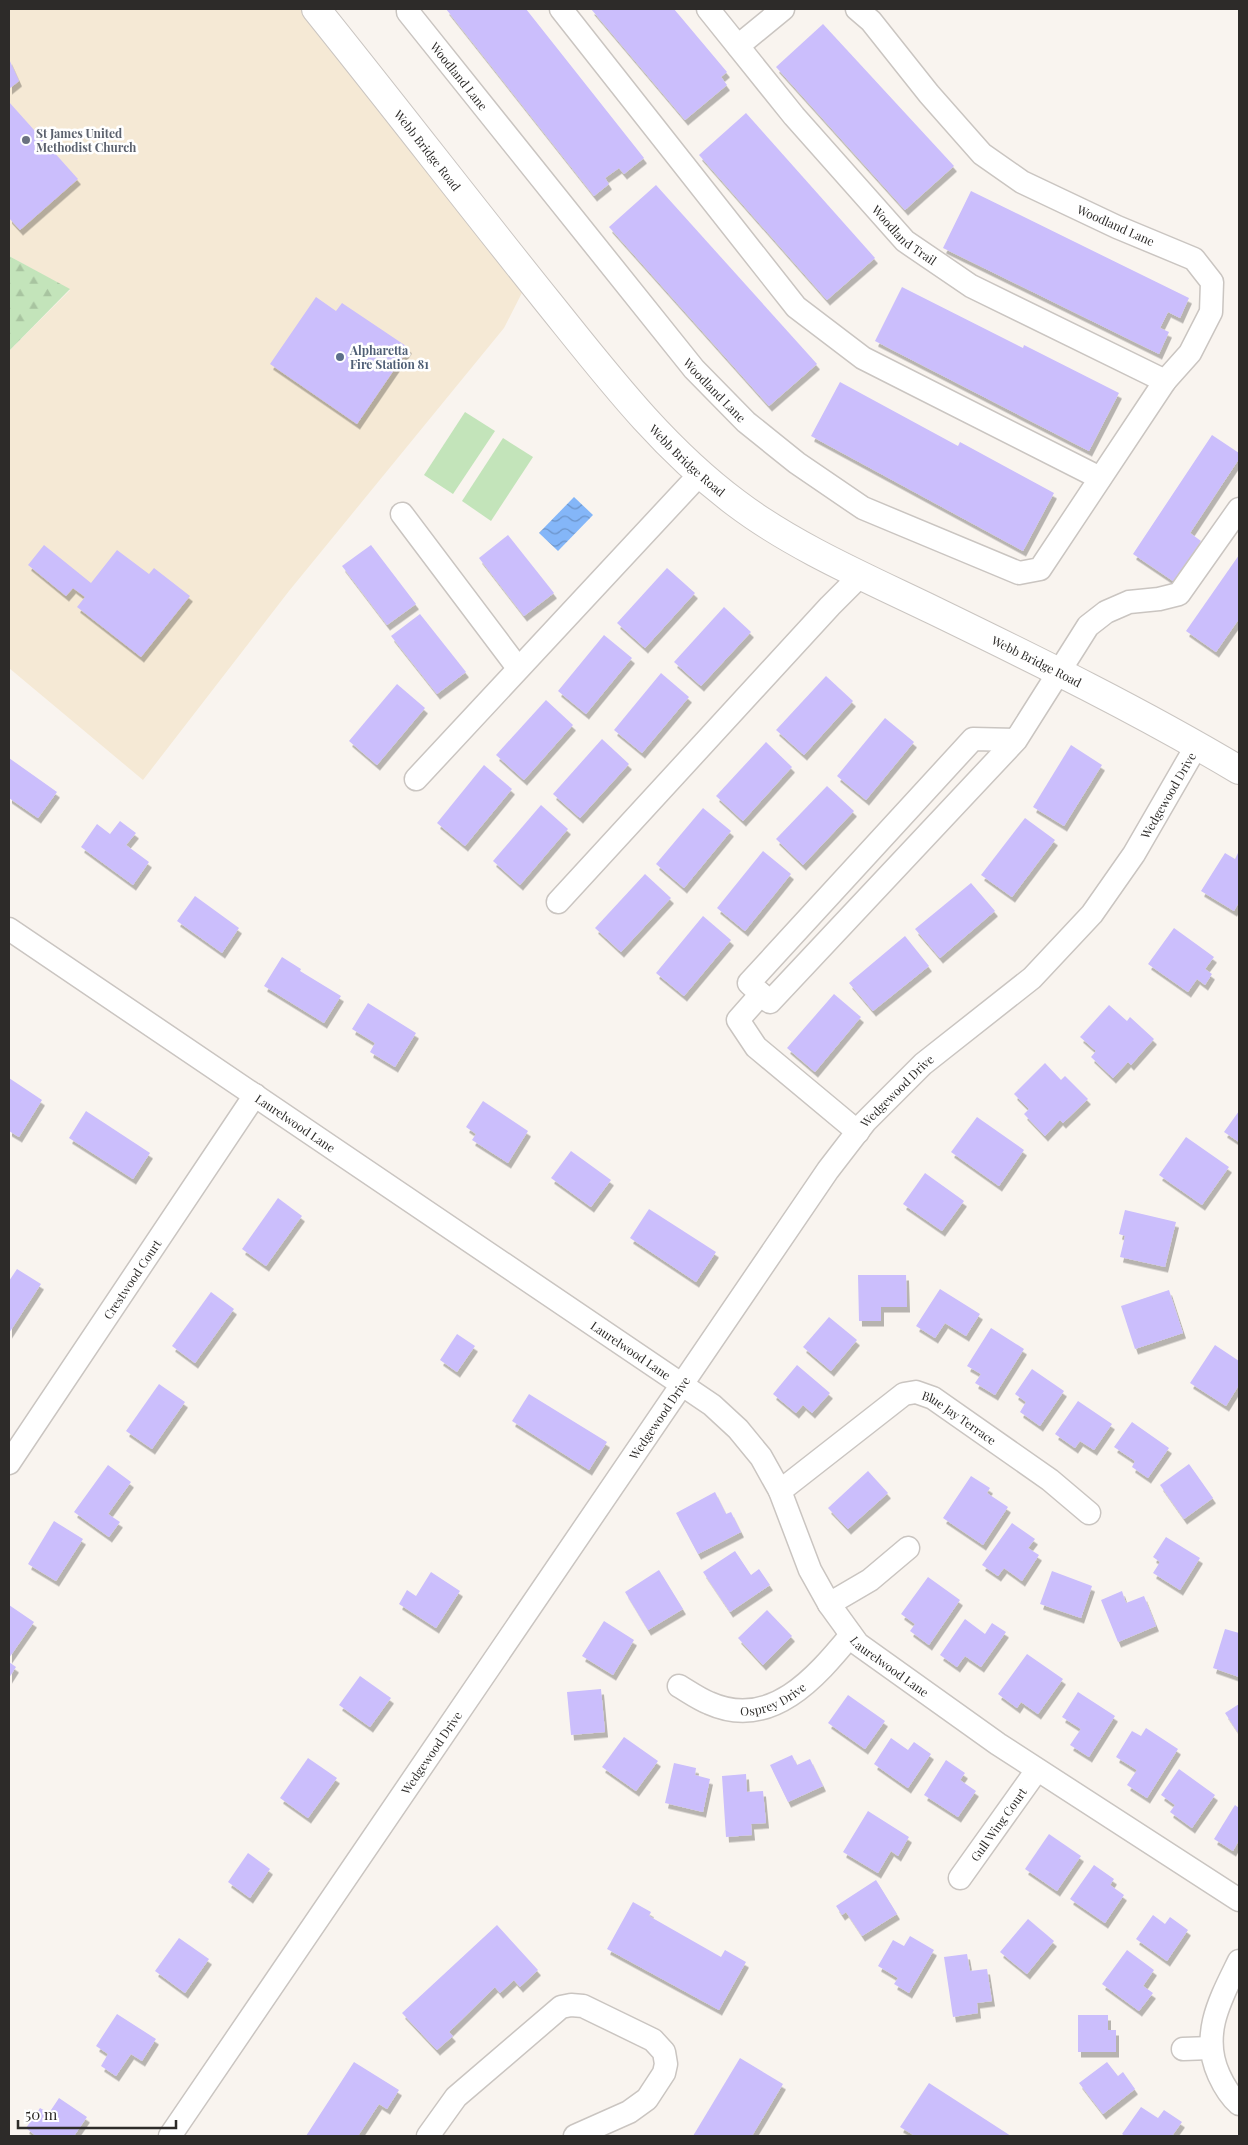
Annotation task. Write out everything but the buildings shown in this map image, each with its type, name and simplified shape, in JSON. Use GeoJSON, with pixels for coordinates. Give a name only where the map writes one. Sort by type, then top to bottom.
{"type":"FeatureCollection","features":[{"type":"Feature","properties":{"kind":"street","name":"Webb Bridge Road"},"geometry":{"type":"LineString","coordinates":[[316,9],[336,21],[458,190],[630,404],[699,474],[771,528],[861,575],[1060,671],[1197,744],[1239,770]]}},
{"type":"Feature","properties":{"kind":"street","name":"Woodland Lane"},"geometry":{"type":"LineString","coordinates":[[408,9],[408,12],[694,369],[746,422],[797,463],[863,508],[1020,573],[1040,569],[1165,381],[1190,353],[1211,312],[1212,282],[1194,260],[1117,227],[1022,182],[982,154],[928,94],[871,21],[857,9]]}},
{"type":"Feature","properties":{"kind":"street"},"geometry":{"type":"LineString","coordinates":[[561,9],[796,307],[863,358],[1100,478]]}},
{"type":"Feature","properties":{"kind":"street","name":"Woodland Trail"},"geometry":{"type":"LineString","coordinates":[[708,9],[794,116],[905,241],[971,286],[1165,381]]}},
{"type":"Feature","properties":{"kind":"street"},"geometry":{"type":"LineString","coordinates":[[738,46],[783,9]]}},
{"type":"Feature","properties":{"kind":"street"},"geometry":{"type":"LineString","coordinates":[[416,779],[699,474]]}},
{"type":"Feature","properties":{"kind":"street"},"geometry":{"type":"LineString","coordinates":[[1016,740],[973,739],[749,983],[770,1002],[1016,740],[1088,626],[1106,612],[1130,602],[1159,599],[1179,594],[1239,509]]}},
{"type":"Feature","properties":{"kind":"street"},"geometry":{"type":"LineString","coordinates":[[402,514],[518,668]]}},
{"type":"Feature","properties":{"kind":"street"},"geometry":{"type":"LineString","coordinates":[[558,902],[830,606],[861,575]]}},
{"type":"Feature","properties":{"kind":"street","name":"Wedgewood Drive"},"geometry":{"type":"LineString","coordinates":[[170,2136],[828,1170],[858,1132],[923,1064],[1032,978],[1092,914],[1134,854],[1197,744]]}},
{"type":"Feature","properties":{"kind":"street","name":"Laurelwood Lane"},"geometry":{"type":"LineString","coordinates":[[9,929],[712,1405],[738,1429],[761,1457],[780,1491],[810,1570],[828,1604],[858,1644],[998,1744],[1239,1900]]}},
{"type":"Feature","properties":{"kind":"street"},"geometry":{"type":"LineString","coordinates":[[761,994],[738,1020],[756,1048],[858,1132]]}},
{"type":"Feature","properties":{"kind":"street","name":"Crestwood Court"},"geometry":{"type":"LineString","coordinates":[[9,1463],[255,1095]]}},
{"type":"Feature","properties":{"kind":"street","name":"Blue Jay Terrace"},"geometry":{"type":"LineString","coordinates":[[780,1491],[902,1385],[933,1398],[1050,1480],[1089,1512]]}},
{"type":"Feature","properties":{"kind":"street"},"geometry":{"type":"LineString","coordinates":[[828,1604],[870,1580],[908,1548]]}},
{"type":"Feature","properties":{"kind":"street","name":"Osprey Drive"},"geometry":{"type":"LineString","coordinates":[[679,1686],[709,1703],[724,1708],[746,1710],[768,1707],[787,1698],[805,1685],[851,1635]]}},
{"type":"Feature","properties":{"kind":"street","name":"Gull Wing Court"},"geometry":{"type":"LineString","coordinates":[[960,1878],[1037,1770]]}},
{"type":"Feature","properties":{"kind":"street"},"geometry":{"type":"LineString","coordinates":[[1239,1961],[1218,2005],[1212,2025],[1211,2048],[1215,2066],[1223,2084],[1239,2104]]}},
{"type":"Feature","properties":{"kind":"street"},"geometry":{"type":"LineString","coordinates":[[428,2136],[456,2097],[561,2008],[571,2004],[583,2006],[653,2040],[664,2052],[666,2064],[664,2073],[647,2099],[629,2112],[575,2136]]}},
{"type":"Feature","properties":{"kind":"street"},"geometry":{"type":"LineString","coordinates":[[1184,2049],[1211,2048]]}},
{"type":"Feature","properties":{"kind":"shaded area"},"geometry":{"type":"Polygon","coordinates":[[[9,9],[316,9],[530,277],[504,328],[289,591],[143,780],[9,668],[9,351],[70,290],[9,256],[9,9]]]}},
{"type":"Feature","properties":{"kind":"green space"},"geometry":{"type":"Polygon","coordinates":[[[9,256],[70,289],[9,351],[9,256]]]}},
{"type":"Feature","properties":{"kind":"green space"},"geometry":{"type":"Polygon","coordinates":[[[465,412],[495,431],[453,494],[424,475],[465,412]]]}},
{"type":"Feature","properties":{"kind":"green space"},"geometry":{"type":"Polygon","coordinates":[[[503,438],[533,457],[491,521],[462,501],[503,438]]]}},
{"type":"Feature","properties":{"kind":"water"},"geometry":{"type":"Polygon","coordinates":[[[574,497],[593,515],[558,551],[539,533],[574,497]]]}},
{"type":"Feature","properties":{"kind":"place","name":"St James United Methodist Church"},"geometry":{"type":"Point","coordinates":[26,140]}},
{"type":"Feature","properties":{"kind":"place","name":"Alpharetta Fire Station 81"},"geometry":{"type":"Point","coordinates":[340,357]}}]}
